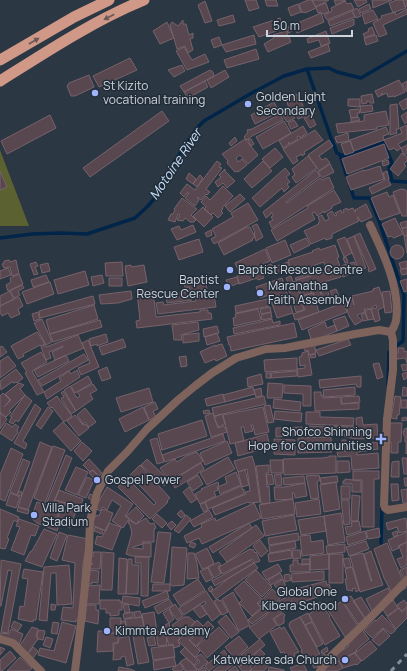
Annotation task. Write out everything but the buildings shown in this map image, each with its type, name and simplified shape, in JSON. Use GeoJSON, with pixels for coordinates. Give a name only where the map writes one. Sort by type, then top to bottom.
{"type":"FeatureCollection","features":[{"type":"Feature","properties":{"kind":"highway"},"geometry":{"type":"LineString","coordinates":[[0,60],[109,0]]}},
{"type":"Feature","properties":{"kind":"highway"},"geometry":{"type":"LineString","coordinates":[[0,81],[58,44],[144,0]]}},
{"type":"Feature","properties":{"kind":"street"},"geometry":{"type":"LineString","coordinates":[[370,225],[385,258],[396,300],[396,322],[391,332],[393,340],[393,370],[387,419],[384,505],[388,510],[407,507]]}},
{"type":"Feature","properties":{"kind":"street"},"geometry":{"type":"LineString","coordinates":[[75,671],[89,549],[90,521],[97,492],[108,471],[127,452],[147,428],[195,386],[236,358],[266,349],[285,348],[355,334],[379,330],[391,332]]}},
{"type":"Feature","properties":{"kind":"street"},"geometry":{"type":"LineString","coordinates":[[320,671],[329,658],[373,616],[407,580]]}},
{"type":"Feature","properties":{"kind":"street"},"geometry":{"type":"LineString","coordinates":[[0,639],[13,643],[41,671]]}},
{"type":"Feature","properties":{"kind":"green space"},"geometry":{"type":"Polygon","coordinates":[[[0,150],[29,226],[0,226],[0,150]]]}},
{"type":"Feature","properties":{"kind":"waterway","name":"Motoine River"},"geometry":{"type":"LineString","coordinates":[[0,238],[32,234],[87,234],[135,218],[160,192],[173,164],[197,128],[204,121],[284,76],[307,69],[329,68],[337,72],[361,78],[407,51]]}},
{"type":"Feature","properties":{"kind":"waterway"},"geometry":{"type":"LineString","coordinates":[[307,69],[337,153],[344,156],[384,142],[392,163],[389,168],[392,181],[407,182]]}},
{"type":"Feature","properties":{"kind":"waterway"},"geometry":{"type":"LineString","coordinates":[[340,155],[348,180]]}},
{"type":"Feature","properties":{"kind":"waterway"},"geometry":{"type":"LineString","coordinates":[[350,186],[354,198],[370,198],[404,295],[403,341],[393,348]]}},
{"type":"Feature","properties":{"kind":"waterway"},"geometry":{"type":"LineString","coordinates":[[388,384],[389,352]]}},
{"type":"Feature","properties":{"kind":"waterway"},"geometry":{"type":"LineString","coordinates":[[381,543],[382,506]]}},
{"type":"Feature","properties":{"kind":"railway"},"geometry":{"type":"LineString","coordinates":[[391,671],[407,654]]}},
{"type":"Feature","properties":{"kind":"place","name":"St Kizito vocational training"},"geometry":{"type":"Point","coordinates":[95,93]}},
{"type":"Feature","properties":{"kind":"place","name":"Golden Light Secondary"},"geometry":{"type":"Point","coordinates":[248,104]}},
{"type":"Feature","properties":{"kind":"place","name":"Baptist Rescue Centre"},"geometry":{"type":"Point","coordinates":[230,270]}},
{"type":"Feature","properties":{"kind":"place","name":"Baptist Rescue Center"},"geometry":{"type":"Point","coordinates":[227,287]}},
{"type":"Feature","properties":{"kind":"place","name":"Maranatha Faith Assembly"},"geometry":{"type":"Point","coordinates":[260,293]}},
{"type":"Feature","properties":{"kind":"place","name":"Shofco Shinning Hope for Communities"},"geometry":{"type":"Point","coordinates":[381,439]}},
{"type":"Feature","properties":{"kind":"place","name":"Gospel Power"},"geometry":{"type":"Point","coordinates":[97,480]}},
{"type":"Feature","properties":{"kind":"place","name":"Villa Park Stadium"},"geometry":{"type":"Point","coordinates":[34,515]}},
{"type":"Feature","properties":{"kind":"place","name":"Global One Kibera School"},"geometry":{"type":"Point","coordinates":[345,599]}},
{"type":"Feature","properties":{"kind":"place","name":"Kimmta Academy"},"geometry":{"type":"Point","coordinates":[107,631]}},
{"type":"Feature","properties":{"kind":"place","name":"Katwekera sda Church"},"geometry":{"type":"Point","coordinates":[345,660]}}]}
